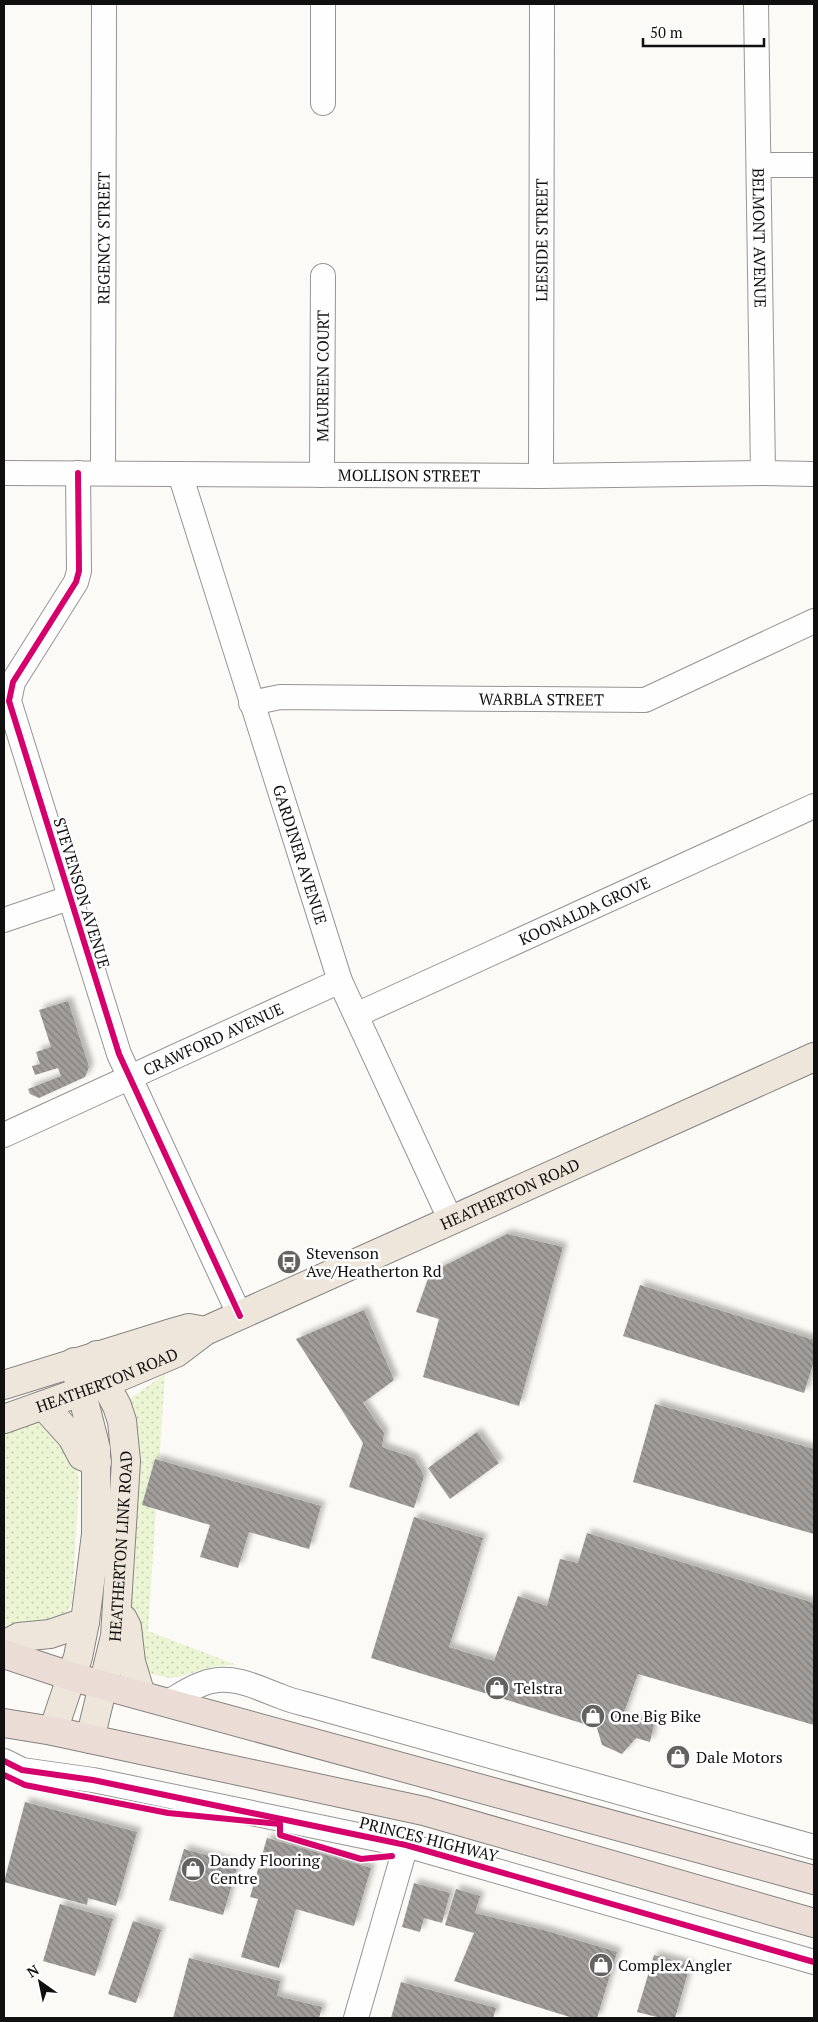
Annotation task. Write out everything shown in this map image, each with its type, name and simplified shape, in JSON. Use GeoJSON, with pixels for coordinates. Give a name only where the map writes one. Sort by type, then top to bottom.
{"type":"FeatureCollection","features":[{"type":"Feature","properties":{"kind":"highway"},"geometry":{"type":"LineString","coordinates":[[4,1654],[72,1677],[814,1880]]}},
{"type":"Feature","properties":{"kind":"highway","name":"PRINCES HIGHWAY"},"geometry":{"type":"LineString","coordinates":[[4,1723],[53,1731],[424,1811],[814,1923]]}},
{"type":"Feature","properties":{"kind":"main road","name":"HEATHERTON ROAD"},"geometry":{"type":"LineString","coordinates":[[4,1419],[44,1406],[176,1353],[205,1331],[451,1222],[814,1057]]}},
{"type":"Feature","properties":{"kind":"main road","name":"HEATHERTON ROAD"},"geometry":{"type":"LineString","coordinates":[[4,1385],[189,1328],[205,1331]]}},
{"type":"Feature","properties":{"kind":"main road","name":"HEATHERTON LINK ROAD"},"geometry":{"type":"LineString","coordinates":[[53,1731],[72,1677],[85,1622],[96,1534],[97,1462],[93,1432],[93,1387],[85,1359]]}},
{"type":"Feature","properties":{"kind":"main road","name":"HEATHERTON LINK ROAD"},"geometry":{"type":"LineString","coordinates":[[90,1739],[115,1636],[126,1461],[122,1421],[117,1406],[93,1387]]}},
{"type":"Feature","properties":{"kind":"main road"},"geometry":{"type":"LineString","coordinates":[[44,1406],[72,1437],[82,1456],[97,1462]]}},
{"type":"Feature","properties":{"kind":"main road"},"geometry":{"type":"LineString","coordinates":[[118,1606],[127,1626],[131,1662],[154,1699]]}},
{"type":"Feature","properties":{"kind":"main road"},"geometry":{"type":"LineString","coordinates":[[4,1645],[19,1637],[50,1634],[85,1622]]}},
{"type":"Feature","properties":{"kind":"street","name":"REGENCY STREET"},"geometry":{"type":"LineString","coordinates":[[104,4],[104,472]]}},
{"type":"Feature","properties":{"kind":"street"},"geometry":{"type":"LineString","coordinates":[[323,103],[324,4]]}},
{"type":"Feature","properties":{"kind":"street","name":"LEESIDE STREET"},"geometry":{"type":"LineString","coordinates":[[541,476],[542,4]]}},
{"type":"Feature","properties":{"kind":"street","name":"BELMONT AVENUE"},"geometry":{"type":"LineString","coordinates":[[756,4],[763,473]]}},
{"type":"Feature","properties":{"kind":"street"},"geometry":{"type":"LineString","coordinates":[[758,165],[814,165]]}},
{"type":"Feature","properties":{"kind":"street","name":"MAUREEN COURT"},"geometry":{"type":"LineString","coordinates":[[322,475],[323,276]]}},
{"type":"Feature","properties":{"kind":"street","name":"MOLLISON STREET"},"geometry":{"type":"LineString","coordinates":[[4,473],[104,472],[541,476],[814,474]]}},
{"type":"Feature","properties":{"kind":"street","name":"STEVENSON AVENUE"},"geometry":{"type":"LineString","coordinates":[[78,473],[79,571],[76,582],[13,682],[9,694],[7,712],[69,898],[118,1054],[240,1316]]}},
{"type":"Feature","properties":{"kind":"street","name":"GARDINER AVENUE"},"geometry":{"type":"LineString","coordinates":[[180,474],[340,981],[451,1222]]}},
{"type":"Feature","properties":{"kind":"street","name":"WARBLA STREET"},"geometry":{"type":"LineString","coordinates":[[251,703],[280,697],[646,700],[814,620]]}},
{"type":"Feature","properties":{"kind":"street","name":"KOONALDA GROVE"},"geometry":{"type":"LineString","coordinates":[[356,1015],[814,806]]}},
{"type":"Feature","properties":{"kind":"street"},"geometry":{"type":"LineString","coordinates":[[4,920],[69,898]]}},
{"type":"Feature","properties":{"kind":"street","name":"CRAWFORD AVENUE"},"geometry":{"type":"LineString","coordinates":[[4,1135],[340,981]]}},
{"type":"Feature","properties":{"kind":"street"},"geometry":{"type":"LineString","coordinates":[[154,1699],[211,1681],[224,1679],[243,1682],[291,1700],[814,1847]]}},
{"type":"Feature","properties":{"kind":"street","name":"PRINCES HIGHWAY"},"geometry":{"type":"LineString","coordinates":[[4,1761],[22,1770],[92,1780],[406,1845],[814,1962]]}},
{"type":"Feature","properties":{"kind":"street"},"geometry":{"type":"LineString","coordinates":[[356,2018],[406,1845]]}},
{"type":"Feature","properties":{"kind":"green space"},"geometry":{"type":"Polygon","coordinates":[[[165,1374],[148,1631],[237,1665],[215,1666],[169,1678],[152,1674],[145,1670],[135,1657],[131,1600],[128,1400],[165,1374]]]}},
{"type":"Feature","properties":{"kind":"green space"},"geometry":{"type":"Polygon","coordinates":[[[37,1421],[47,1424],[76,1463],[79,1481],[72,1604],[60,1621],[22,1631],[4,1629],[4,1429],[37,1421]]]}},
{"type":"Feature","properties":{"kind":"building"},"geometry":{"type":"Polygon","coordinates":[[[68,1001],[89,1067],[85,1077],[39,1098],[30,1094],[28,1089],[61,1076],[58,1068],[35,1075],[32,1066],[40,1064],[36,1052],[51,1047],[39,1010],[68,1001]]]}},
{"type":"Feature","properties":{"kind":"building"},"geometry":{"type":"Polygon","coordinates":[[[507,1234],[563,1247],[519,1406],[423,1377],[439,1319],[416,1312],[430,1273],[507,1234]]]}},
{"type":"Feature","properties":{"kind":"building"},"geometry":{"type":"Polygon","coordinates":[[[640,1285],[814,1340],[814,1361],[804,1393],[623,1336],[640,1285]]]}},
{"type":"Feature","properties":{"kind":"building"},"geometry":{"type":"Polygon","coordinates":[[[364,1310],[394,1380],[363,1403],[384,1433],[382,1447],[414,1458],[424,1476],[414,1508],[349,1487],[363,1443],[296,1339],[364,1310]]]}},
{"type":"Feature","properties":{"kind":"building"},"geometry":{"type":"Polygon","coordinates":[[[655,1404],[814,1449],[814,1534],[633,1482],[655,1404]]]}},
{"type":"Feature","properties":{"kind":"building"},"geometry":{"type":"Polygon","coordinates":[[[477,1432],[499,1463],[450,1499],[428,1468],[477,1432]]]}},
{"type":"Feature","properties":{"kind":"building"},"geometry":{"type":"Polygon","coordinates":[[[155,1459],[321,1506],[309,1549],[249,1532],[238,1568],[200,1557],[210,1525],[142,1505],[155,1459]]]}},
{"type":"Feature","properties":{"kind":"building"},"geometry":{"type":"Polygon","coordinates":[[[414,1517],[483,1538],[449,1647],[494,1661],[518,1596],[547,1606],[560,1559],[578,1563],[587,1533],[814,1603],[814,1725],[638,1674],[622,1718],[654,1724],[650,1742],[636,1738],[622,1754],[602,1745],[597,1728],[371,1658],[414,1517]]]}},
{"type":"Feature","properties":{"kind":"building"},"geometry":{"type":"Polygon","coordinates":[[[25,1802],[137,1832],[116,1906],[88,1898],[87,1905],[4,1882],[25,1802]]]}},
{"type":"Feature","properties":{"kind":"building"},"geometry":{"type":"Polygon","coordinates":[[[267,1838],[371,1868],[354,1926],[296,1909],[279,1968],[241,1957],[258,1899],[250,1897],[267,1838]]]}},
{"type":"Feature","properties":{"kind":"building"},"geometry":{"type":"Polygon","coordinates":[[[184,1849],[238,1864],[223,1915],[169,1900],[184,1849]]]}},
{"type":"Feature","properties":{"kind":"building"},"geometry":{"type":"Polygon","coordinates":[[[414,1883],[450,1893],[442,1923],[424,1918],[420,1932],[402,1927],[414,1883]]]}},
{"type":"Feature","properties":{"kind":"building"},"geometry":{"type":"Polygon","coordinates":[[[456,1889],[480,1896],[475,1913],[547,1931],[617,1952],[597,2018],[573,2018],[454,1981],[474,1933],[445,1925],[456,1889]]]}},
{"type":"Feature","properties":{"kind":"building"},"geometry":{"type":"Polygon","coordinates":[[[60,1904],[113,1919],[95,1976],[43,1961],[60,1904]]]}},
{"type":"Feature","properties":{"kind":"building"},"geometry":{"type":"Polygon","coordinates":[[[133,1921],[161,1930],[136,2003],[108,1994],[133,1921]]]}},
{"type":"Feature","properties":{"kind":"building"},"geometry":{"type":"Polygon","coordinates":[[[654,1955],[690,1965],[675,2018],[661,2018],[637,2012],[654,1955]]]}},
{"type":"Feature","properties":{"kind":"building"},"geometry":{"type":"Polygon","coordinates":[[[189,1958],[280,1981],[277,1996],[322,2007],[319,2018],[173,2018],[189,1958]]]}},
{"type":"Feature","properties":{"kind":"building"},"geometry":{"type":"Polygon","coordinates":[[[401,1982],[496,2008],[493,2018],[391,2018],[401,1982]]]}},
{"type":"Feature","properties":{"kind":"cycle path"},"geometry":{"type":"LineString","coordinates":[[78,473],[79,571],[76,582],[13,682],[9,701],[119,1054],[240,1316]]}},
{"type":"Feature","properties":{"kind":"cycle path"},"geometry":{"type":"LineString","coordinates":[[4,1761],[22,1770],[93,1780],[406,1845],[814,1962]]}},
{"type":"Feature","properties":{"kind":"cycle path"},"geometry":{"type":"LineString","coordinates":[[4,1775],[25,1785],[168,1813],[280,1824],[280,1835],[361,1859],[392,1856]]}},
{"type":"Feature","properties":{"kind":"place","name":"Stevenson Ave/Heatherton Rd"},"geometry":{"type":"Point","coordinates":[289,1262]}},
{"type":"Feature","properties":{"kind":"place","name":"Telstra"},"geometry":{"type":"Point","coordinates":[497,1688]}},
{"type":"Feature","properties":{"kind":"place","name":"One Big Bike"},"geometry":{"type":"Point","coordinates":[593,1716]}},
{"type":"Feature","properties":{"kind":"place","name":"Dale Motors"},"geometry":{"type":"Point","coordinates":[678,1757]}},
{"type":"Feature","properties":{"kind":"place","name":"Dandy Flooring Centre"},"geometry":{"type":"Point","coordinates":[193,1869]}},
{"type":"Feature","properties":{"kind":"place","name":"Complex Angler"},"geometry":{"type":"Point","coordinates":[601,1965]}}]}
